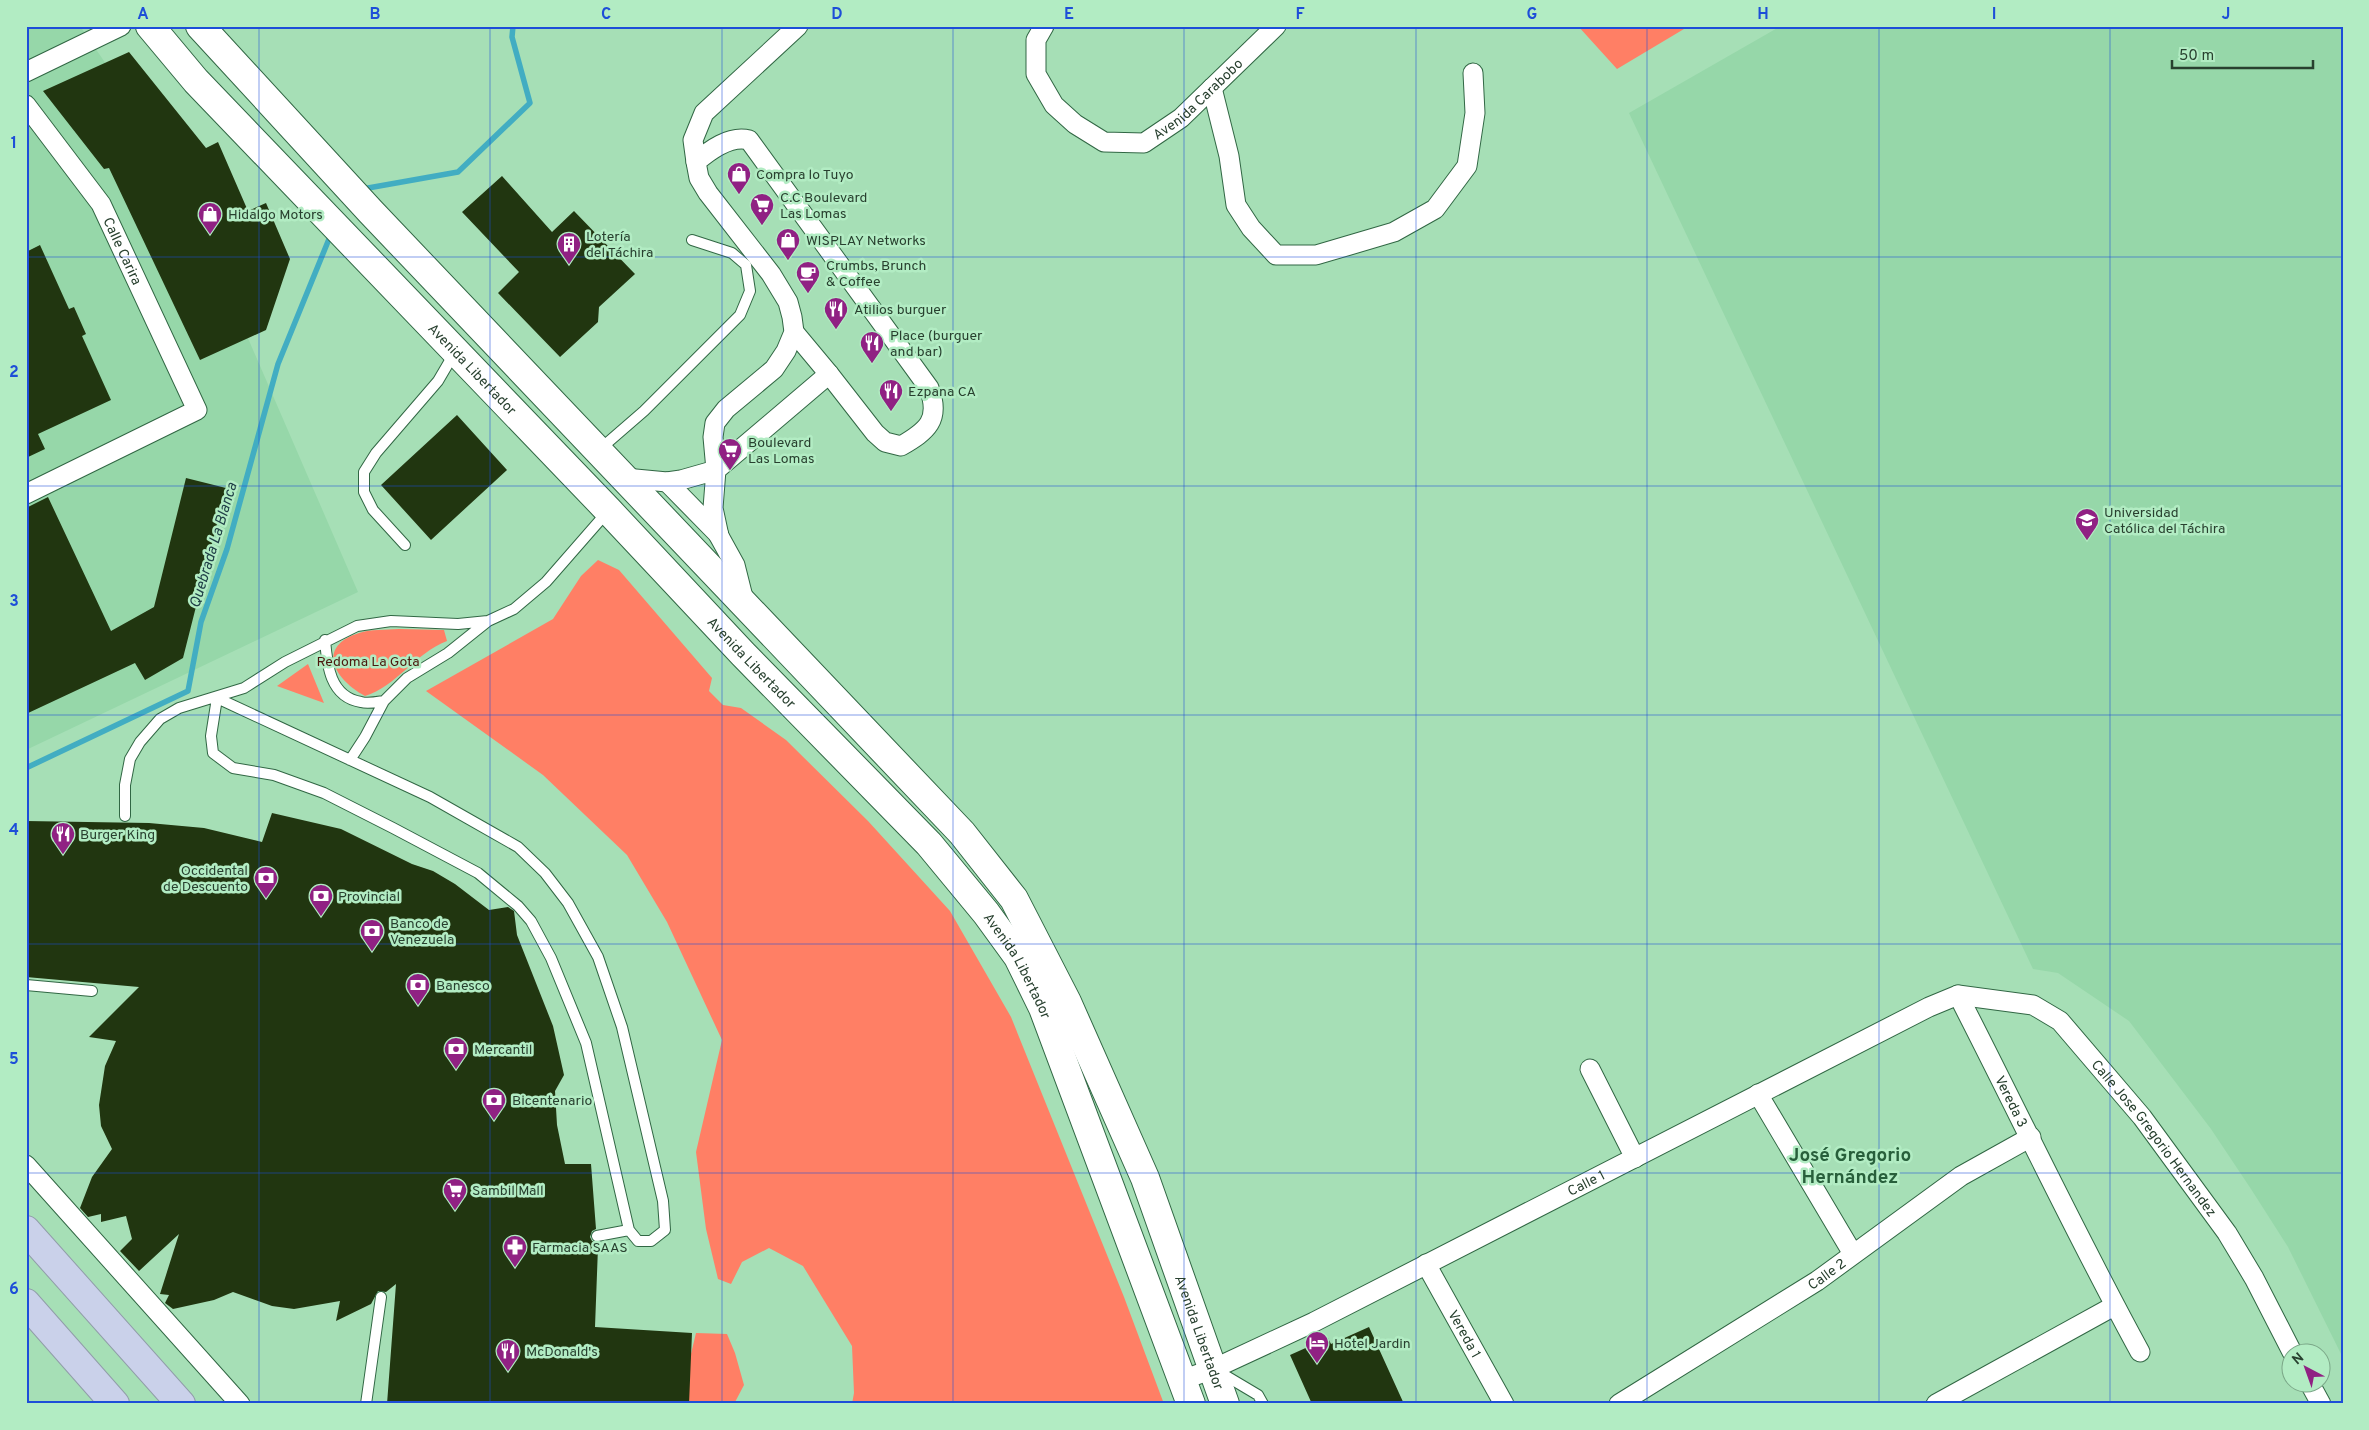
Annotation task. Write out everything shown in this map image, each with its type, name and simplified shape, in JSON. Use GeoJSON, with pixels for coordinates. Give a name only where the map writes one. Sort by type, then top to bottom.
{"type":"FeatureCollection","features":[{"type":"Feature","properties":{"kind":"highway"},"geometry":{"type":"LineString","coordinates":[[26,1230],[181,1404]]}},
{"type":"Feature","properties":{"kind":"highway"},"geometry":{"type":"LineString","coordinates":[[26,1304],[115,1404]]}},
{"type":"Feature","properties":{"kind":"main road","name":"Avenida Libertador"},"geometry":{"type":"LineString","coordinates":[[150,26],[196,81],[608,510],[743,654],[929,844],[986,913],[1018,956],[1042,1008],[1187,1392]]}},
{"type":"Feature","properties":{"kind":"main road","name":"Avenida Libertador"},"geometry":{"type":"LineString","coordinates":[[200,26],[371,212],[962,833],[1014,900],[1067,1002],[1145,1178],[1225,1404]]}},
{"type":"Feature","properties":{"kind":"street"},"geometry":{"type":"LineString","coordinates":[[26,72],[122,26]]}},
{"type":"Feature","properties":{"kind":"street"},"geometry":{"type":"LineString","coordinates":[[696,162],[722,144],[744,138],[750,140],[928,388],[934,400],[934,413],[928,427],[901,446],[885,442],[794,332],[788,302],[771,274],[708,193],[699,178],[696,162],[693,140],[704,113],[798,26]]}},
{"type":"Feature","properties":{"kind":"street","name":"Avenida Carabobo"},"geometry":{"type":"LineString","coordinates":[[1044,26],[1036,40],[1036,74],[1054,105],[1075,124],[1104,142],[1144,143],[1181,118],[1276,26]]}},
{"type":"Feature","properties":{"kind":"street"},"geometry":{"type":"LineString","coordinates":[[1212,88],[1228,156],[1236,204],[1251,228],[1276,255],[1316,255],[1394,232],[1435,209],[1467,166],[1475,114],[1473,73]]}},
{"type":"Feature","properties":{"kind":"street","name":"Calle Carira"},"geometry":{"type":"LineString","coordinates":[[26,105],[101,204],[197,410],[26,494]]}},
{"type":"Feature","properties":{"kind":"street"},"geometry":{"type":"LineString","coordinates":[[745,604],[735,565],[720,536],[713,508],[716,470],[712,437],[715,423],[726,409],[774,369],[786,351],[794,332]]}},
{"type":"Feature","properties":{"kind":"street"},"geometry":{"type":"LineString","coordinates":[[625,478],[667,482],[716,470],[829,374]]}},
{"type":"Feature","properties":{"kind":"street"},"geometry":{"type":"LineString","coordinates":[[667,482],[720,536]]}},
{"type":"Feature","properties":{"kind":"street","name":"Calle 1"},"geometry":{"type":"LineString","coordinates":[[1187,1392],[1213,1369],[1314,1322],[1929,1007],[1958,995]]}},
{"type":"Feature","properties":{"kind":"street","name":"Vereda 3"},"geometry":{"type":"LineString","coordinates":[[1958,995],[2031,1137],[2064,1209],[2140,1352]]}},
{"type":"Feature","properties":{"kind":"street","name":"Calle Jose Gregorio Hernandez"},"geometry":{"type":"LineString","coordinates":[[1958,995],[2033,1005],[2060,1021],[2142,1117],[2227,1233],[2254,1278],[2287,1342]]}},
{"type":"Feature","properties":{"kind":"street"},"geometry":{"type":"LineString","coordinates":[[1590,1069],[1635,1158]]}},
{"type":"Feature","properties":{"kind":"street"},"geometry":{"type":"LineString","coordinates":[[1758,1094],[1852,1254]]}},
{"type":"Feature","properties":{"kind":"street","name":"Calle 2"},"geometry":{"type":"LineString","coordinates":[[1619,1404],[1817,1281],[1961,1176],[2031,1137]]}},
{"type":"Feature","properties":{"kind":"street"},"geometry":{"type":"LineString","coordinates":[[26,1165],[240,1404]]}},
{"type":"Feature","properties":{"kind":"street","name":"Vereda 1"},"geometry":{"type":"LineString","coordinates":[[1426,1264],[1504,1404]]}},
{"type":"Feature","properties":{"kind":"street"},"geometry":{"type":"LineString","coordinates":[[1936,1404],[2114,1306]]}},
{"type":"Feature","properties":{"kind":"street"},"geometry":{"type":"LineString","coordinates":[[2314,1392],[2321,1404]]}},
{"type":"Feature","properties":{"kind":"lane"},"geometry":{"type":"LineString","coordinates":[[599,450],[644,411],[740,315],[750,291],[746,265],[732,253],[692,240]]}},
{"type":"Feature","properties":{"kind":"lane"},"geometry":{"type":"LineString","coordinates":[[404,544],[373,510],[364,492],[364,472],[376,453],[438,381],[455,352]]}},
{"type":"Feature","properties":{"kind":"lane"},"geometry":{"type":"LineString","coordinates":[[350,760],[365,737],[384,701],[407,678],[448,653],[488,621],[514,609],[546,582],[608,510]]}},
{"type":"Feature","properties":{"kind":"lane"},"geometry":{"type":"LineString","coordinates":[[125,816],[126,776],[130,760],[140,742],[160,720],[179,708],[217,698],[244,688],[325,640],[357,626],[391,621],[458,624],[488,621]]}},
{"type":"Feature","properties":{"kind":"lane"},"geometry":{"type":"LineString","coordinates":[[325,640],[327,668],[334,683],[341,691],[350,699],[362,703],[384,701]]}},
{"type":"Feature","properties":{"kind":"lane"},"geometry":{"type":"LineString","coordinates":[[217,698],[430,798],[518,847],[545,873],[568,903],[598,957],[622,1027],[663,1200],[664,1230],[651,1241],[638,1241],[629,1230],[586,1043],[551,958],[531,921],[503,892],[478,872],[449,856],[324,794],[274,775],[233,768],[213,753],[211,736],[217,698]]}},
{"type":"Feature","properties":{"kind":"lane"},"geometry":{"type":"LineString","coordinates":[[26,985],[92,991]]}},
{"type":"Feature","properties":{"kind":"lane"},"geometry":{"type":"LineString","coordinates":[[597,1236],[629,1230]]}},
{"type":"Feature","properties":{"kind":"lane"},"geometry":{"type":"LineString","coordinates":[[366,1404],[381,1297]]}},
{"type":"Feature","properties":{"kind":"lane"},"geometry":{"type":"LineString","coordinates":[[1213,1369],[1258,1395],[1263,1404]]}},
{"type":"Feature","properties":{"kind":"shaded area"},"geometry":{"type":"Polygon","coordinates":[[[26,26],[80,26],[169,156],[358,592],[26,750],[26,26]]]}},
{"type":"Feature","properties":{"kind":"shaded area","name":"Universidad Católica del Táchira"},"geometry":{"type":"Polygon","coordinates":[[[1781,26],[2343,26],[2343,1358],[2288,1247],[2211,1129],[2129,1021],[2058,973],[2033,969],[1629,113],[1781,26]]]}},
{"type":"Feature","properties":{"kind":"green space"},"geometry":{"type":"Polygon","coordinates":[[[1578,26],[1689,26],[1617,69],[1578,26]]]}},
{"type":"Feature","properties":{"kind":"green space"},"geometry":{"type":"Polygon","coordinates":[[[598,560],[619,570],[712,678],[709,691],[723,705],[741,708],[786,740],[868,821],[950,911],[1011,1017],[1124,1297],[1164,1404],[852,1404],[854,1393],[852,1346],[803,1266],[769,1248],[742,1262],[731,1284],[718,1279],[706,1229],[696,1152],[722,1040],[667,922],[627,855],[543,775],[426,691],[553,619],[581,576],[598,560]]]}},
{"type":"Feature","properties":{"kind":"green space","name":"Redoma La Gota"},"geometry":{"type":"Polygon","coordinates":[[[374,630],[444,630],[447,641],[425,653],[396,678],[376,692],[365,696],[354,689],[338,673],[334,664],[334,655],[337,646],[345,639],[359,633],[374,630]]]}},
{"type":"Feature","properties":{"kind":"green space"},"geometry":{"type":"Polygon","coordinates":[[[308,664],[324,703],[277,686],[308,664]]]}},
{"type":"Feature","properties":{"kind":"green space"},"geometry":{"type":"Polygon","coordinates":[[[696,1333],[727,1334],[735,1353],[744,1385],[734,1404],[679,1404],[696,1333]]]}},
{"type":"Feature","properties":{"kind":"building","name":"Hidalgo Motors"},"geometry":{"type":"Polygon","coordinates":[[[129,52],[206,148],[218,142],[248,211],[266,203],[290,259],[266,330],[200,360],[109,168],[104,169],[43,91],[129,52]]]}},
{"type":"Feature","properties":{"kind":"building","name":"Lotería del Táchira"},"geometry":{"type":"Polygon","coordinates":[[[502,176],[552,232],[574,211],[635,274],[599,307],[598,322],[560,357],[498,293],[519,272],[462,212],[502,176]]]}},
{"type":"Feature","properties":{"kind":"building"},"geometry":{"type":"Polygon","coordinates":[[[40,245],[69,309],[74,307],[86,334],[82,336],[111,400],[38,434],[45,449],[26,458],[26,252],[40,245]]]}},
{"type":"Feature","properties":{"kind":"building"},"geometry":{"type":"Polygon","coordinates":[[[457,415],[507,470],[431,540],[381,485],[457,415]]]}},
{"type":"Feature","properties":{"kind":"building"},"geometry":{"type":"Polygon","coordinates":[[[186,478],[226,488],[183,658],[145,680],[135,663],[26,714],[26,508],[48,497],[111,631],[154,607],[186,478]]]}},
{"type":"Feature","properties":{"kind":"building"},"geometry":{"type":"Polygon","coordinates":[[[272,813],[341,829],[412,864],[433,871],[455,884],[489,910],[508,907],[514,911],[517,935],[553,1026],[564,1075],[555,1091],[557,1125],[565,1164],[591,1164],[596,1229],[592,1231],[590,1237],[592,1241],[597,1243],[598,1247],[595,1327],[692,1333],[689,1404],[387,1404],[396,1284],[386,1292],[378,1291],[371,1304],[336,1321],[340,1301],[294,1309],[272,1306],[233,1292],[214,1300],[173,1309],[165,1303],[169,1295],[160,1294],[179,1234],[139,1271],[120,1251],[132,1239],[126,1216],[101,1222],[101,1214],[88,1217],[80,1208],[92,1177],[112,1149],[101,1126],[99,1105],[105,1066],[116,1041],[89,1037],[139,987],[26,977],[26,821],[149,823],[204,828],[262,842],[272,813]]]}},
{"type":"Feature","properties":{"kind":"building","name":"Hotel Jardin"},"geometry":{"type":"Polygon","coordinates":[[[1369,1327],[1404,1404],[1312,1404],[1290,1355],[1328,1338],[1331,1344],[1369,1327]]]}},
{"type":"Feature","properties":{"kind":"waterway","name":"Quebrada La Blanca"},"geometry":{"type":"LineString","coordinates":[[368,188],[458,172],[530,103],[512,37],[513,26]]}},
{"type":"Feature","properties":{"kind":"waterway","name":"Quebrada La Blanca"},"geometry":{"type":"LineString","coordinates":[[26,768],[188,691],[201,622],[227,549],[278,364],[329,239]]}},
{"type":"Feature","properties":{"kind":"place","name":"Compra lo Tuyo"},"geometry":{"type":"Point","coordinates":[739,195]}},
{"type":"Feature","properties":{"kind":"place","name":"C.C Boulevard Las Lomas"},"geometry":{"type":"Point","coordinates":[762,226]}},
{"type":"Feature","properties":{"kind":"place","name":"Hidalgo Motors"},"geometry":{"type":"Point","coordinates":[210,235]}},
{"type":"Feature","properties":{"kind":"place","name":"WISPLAY Networks"},"geometry":{"type":"Point","coordinates":[788,261]}},
{"type":"Feature","properties":{"kind":"place","name":"Lotería del Táchira"},"geometry":{"type":"Point","coordinates":[569,265]}},
{"type":"Feature","properties":{"kind":"place","name":"Crumbs, Brunch & Coffee"},"geometry":{"type":"Point","coordinates":[808,294]}},
{"type":"Feature","properties":{"kind":"place","name":"Atilios burguer"},"geometry":{"type":"Point","coordinates":[836,330]}},
{"type":"Feature","properties":{"kind":"place","name":"Place (burguer and bar)"},"geometry":{"type":"Point","coordinates":[872,364]}},
{"type":"Feature","properties":{"kind":"place","name":"Ezpana CA"},"geometry":{"type":"Point","coordinates":[891,412]}},
{"type":"Feature","properties":{"kind":"place","name":"Boulevard Las Lomas"},"geometry":{"type":"Point","coordinates":[730,471]}},
{"type":"Feature","properties":{"kind":"place","name":"Universidad Católica del Táchira"},"geometry":{"type":"Point","coordinates":[2087,541]}},
{"type":"Feature","properties":{"kind":"place","name":"Burger King"},"geometry":{"type":"Point","coordinates":[63,855]}},
{"type":"Feature","properties":{"kind":"place","name":"Occidental de Descuento"},"geometry":{"type":"Point","coordinates":[266,899]}},
{"type":"Feature","properties":{"kind":"place","name":"Provincial"},"geometry":{"type":"Point","coordinates":[321,917]}},
{"type":"Feature","properties":{"kind":"place","name":"Banco de Venezuela"},"geometry":{"type":"Point","coordinates":[372,952]}},
{"type":"Feature","properties":{"kind":"place","name":"Banesco"},"geometry":{"type":"Point","coordinates":[418,1006]}},
{"type":"Feature","properties":{"kind":"place","name":"Mercantil"},"geometry":{"type":"Point","coordinates":[456,1070]}},
{"type":"Feature","properties":{"kind":"place","name":"Bicentenario"},"geometry":{"type":"Point","coordinates":[494,1121]}},
{"type":"Feature","properties":{"kind":"place","name":"Sambil Mall"},"geometry":{"type":"Point","coordinates":[455,1211]}},
{"type":"Feature","properties":{"kind":"place","name":"Farmacia SAAS"},"geometry":{"type":"Point","coordinates":[515,1268]}},
{"type":"Feature","properties":{"kind":"place","name":"Hotel Jardin"},"geometry":{"type":"Point","coordinates":[1317,1364]}},
{"type":"Feature","properties":{"kind":"place","name":"McDonald's"},"geometry":{"type":"Point","coordinates":[508,1372]}},
{"type":"Feature","properties":{"kind":"district","name":"José Gregorio Hernández"},"geometry":{"type":"Point","coordinates":[1850,1165]}}]}
